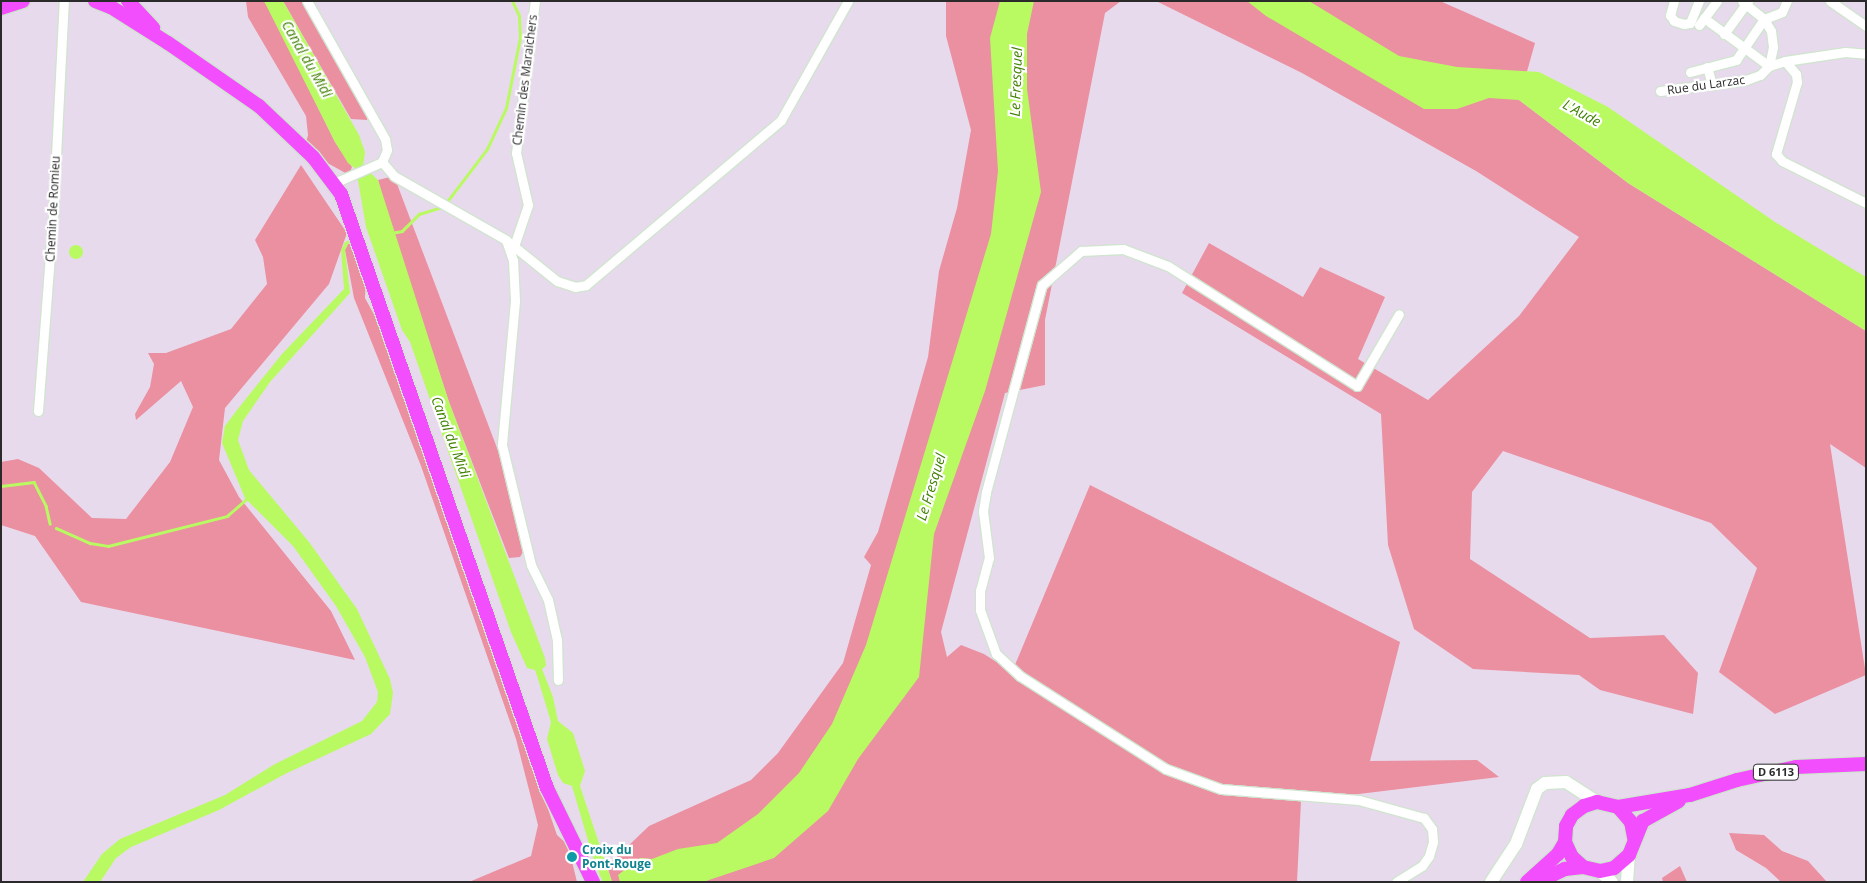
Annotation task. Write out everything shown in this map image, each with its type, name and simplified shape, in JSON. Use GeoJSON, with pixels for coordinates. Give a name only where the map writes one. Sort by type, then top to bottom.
{"type":"FeatureCollection","features":[{"type":"Feature","properties":{"kind":"main road"},"geometry":{"type":"LineString","coordinates":[[1,6],[5,1]]}},
{"type":"Feature","properties":{"kind":"main road"},"geometry":{"type":"LineString","coordinates":[[1,6],[23,1]]}},
{"type":"Feature","properties":{"kind":"main road"},"geometry":{"type":"LineString","coordinates":[[95,1],[111,7],[168,43],[260,106],[313,157],[334,183],[354,226],[547,788],[592,881]]}},
{"type":"Feature","properties":{"kind":"main road"},"geometry":{"type":"LineString","coordinates":[[128,1],[168,43]]}},
{"type":"Feature","properties":{"kind":"main road","name":"D 6113"},"geometry":{"type":"LineString","coordinates":[[1618,807],[1690,795],[1796,767],[1866,764]]}},
{"type":"Feature","properties":{"kind":"main road","name":"D 6113"},"geometry":{"type":"LineString","coordinates":[[1634,838],[1643,821],[1690,795]]}},
{"type":"Feature","properties":{"kind":"main road"},"geometry":{"type":"LineString","coordinates":[[1538,882],[1565,869],[1583,867],[1600,871],[1614,868],[1629,855],[1634,838],[1631,822],[1618,807],[1597,802],[1584,806],[1572,815],[1566,826],[1565,842],[1572,857],[1583,867]]}},
{"type":"Feature","properties":{"kind":"main road"},"geometry":{"type":"LineString","coordinates":[[1527,882],[1550,863],[1565,842]]}},
{"type":"Feature","properties":{"kind":"street"},"geometry":{"type":"LineString","coordinates":[[307,1],[385,139],[387,150],[382,162]]}},
{"type":"Feature","properties":{"kind":"street","name":"Chemin des Maraichers"},"geometry":{"type":"LineString","coordinates":[[510,242],[528,205],[516,153],[535,1]]}},
{"type":"Feature","properties":{"kind":"street"},"geometry":{"type":"LineString","coordinates":[[382,162],[394,176],[510,242],[557,281],[575,287],[586,285],[781,120],[848,1]]}},
{"type":"Feature","properties":{"kind":"street"},"geometry":{"type":"LineString","coordinates":[[1674,1],[1670,15],[1674,21],[1701,19],[1769,66],[1772,39],[1764,18],[1745,3],[1724,34]]}},
{"type":"Feature","properties":{"kind":"street"},"geometry":{"type":"LineString","coordinates":[[1699,1],[1701,19]]}},
{"type":"Feature","properties":{"kind":"street"},"geometry":{"type":"LineString","coordinates":[[1699,1],[1701,19]]}},
{"type":"Feature","properties":{"kind":"street"},"geometry":{"type":"LineString","coordinates":[[1701,19],[1717,1]]}},
{"type":"Feature","properties":{"kind":"street"},"geometry":{"type":"LineString","coordinates":[[1690,72],[1736,60],[1764,18],[1782,12],[1787,1]]}},
{"type":"Feature","properties":{"kind":"street"},"geometry":{"type":"LineString","coordinates":[[1830,1],[1866,26]]}},
{"type":"Feature","properties":{"kind":"street","name":"Chemin de Romieu"},"geometry":{"type":"LineString","coordinates":[[38,411],[53,215],[62,3]]}},
{"type":"Feature","properties":{"kind":"street","name":"Rue du Larzac"},"geometry":{"type":"LineString","coordinates":[[1660,91],[1746,80],[1760,74],[1769,66],[1785,61],[1845,52],[1866,54]]}},
{"type":"Feature","properties":{"kind":"street"},"geometry":{"type":"LineString","coordinates":[[1785,61],[1796,74],[1797,82],[1776,154],[1782,161],[1866,203]]}},
{"type":"Feature","properties":{"kind":"street"},"geometry":{"type":"LineString","coordinates":[[1707,67],[1712,85]]}},
{"type":"Feature","properties":{"kind":"street"},"geometry":{"type":"LineString","coordinates":[[334,183],[346,176],[382,162]]}},
{"type":"Feature","properties":{"kind":"street"},"geometry":{"type":"LineString","coordinates":[[510,242],[515,301],[502,445],[531,565],[548,600],[557,640],[558,680]]}},
{"type":"Feature","properties":{"kind":"street"},"geometry":{"type":"LineString","coordinates":[[1396,882],[1416,871],[1430,856],[1434,842],[1432,829],[1424,818],[1359,800],[1221,789],[1166,769],[1020,676],[996,654],[980,610],[980,591],[989,558],[983,511],[986,492],[1042,285],[1082,251],[1123,249],[1168,266],[1357,386],[1399,314]]}},
{"type":"Feature","properties":{"kind":"street"},"geometry":{"type":"LineString","coordinates":[[1491,882],[1516,844],[1532,796],[1545,783],[1554,781],[1566,782],[1597,802]]}},
{"type":"Feature","properties":{"kind":"street"},"geometry":{"type":"LineString","coordinates":[[1554,781],[1573,793],[1572,815]]}},
{"type":"Feature","properties":{"kind":"street"},"geometry":{"type":"LineString","coordinates":[[1627,882],[1629,855]]}},
{"type":"Feature","properties":{"kind":"street"},"geometry":{"type":"LineString","coordinates":[[1600,871],[1612,882]]}},
{"type":"Feature","properties":{"kind":"shaded area"},"geometry":{"type":"Polygon","coordinates":[[[246,1],[264,1],[335,142],[352,167],[349,175],[304,150],[308,135],[306,116],[248,17],[246,1]]]}},
{"type":"Feature","properties":{"kind":"shaded area"},"geometry":{"type":"Polygon","coordinates":[[[283,1],[307,1],[368,110],[367,120],[351,119],[283,1]]]}},
{"type":"Feature","properties":{"kind":"shaded area"},"geometry":{"type":"Polygon","coordinates":[[[946,1],[1121,1],[1105,13],[1045,320],[1045,385],[1005,393],[941,632],[947,657],[961,645],[984,654],[1012,672],[1090,485],[1400,642],[1370,761],[1477,760],[1499,777],[1301,801],[1297,882],[612,882],[607,866],[649,826],[751,780],[778,753],[843,663],[871,565],[864,557],[878,532],[928,357],[939,271],[957,208],[971,130],[946,36],[946,1]]]}},
{"type":"Feature","properties":{"kind":"shaded area"},"geometry":{"type":"Polygon","coordinates":[[[1156,1],[1440,1],[1535,43],[1519,100],[1628,183],[1866,331],[1866,468],[1830,444],[1866,675],[1775,714],[1719,672],[1757,568],[1711,523],[1503,451],[1472,492],[1470,559],[1590,638],[1664,635],[1698,673],[1693,714],[1600,690],[1579,675],[1473,669],[1414,629],[1388,545],[1381,414],[1182,293],[1209,243],[1303,297],[1320,267],[1385,297],[1358,359],[1428,400],[1519,316],[1579,237],[1476,171],[1302,73],[1156,1]]]}},
{"type":"Feature","properties":{"kind":"shaded area"},"geometry":{"type":"Polygon","coordinates":[[[301,165],[347,233],[329,284],[225,408],[219,460],[239,497],[331,611],[355,660],[81,602],[35,536],[1,525],[1,462],[18,459],[39,468],[92,518],[126,519],[170,462],[193,407],[181,381],[136,420],[135,414],[150,387],[154,364],[148,353],[166,353],[231,329],[267,284],[263,257],[255,240],[301,165]]]}},
{"type":"Feature","properties":{"kind":"shaded area"},"geometry":{"type":"Polygon","coordinates":[[[394,176],[508,477],[526,547],[520,557],[509,558],[449,402],[395,240],[378,180],[394,176]]]}},
{"type":"Feature","properties":{"kind":"shaded area"},"geometry":{"type":"Polygon","coordinates":[[[354,243],[366,277],[365,298],[383,331],[557,835],[568,845],[577,882],[469,882],[531,856],[538,825],[516,739],[421,466],[354,298],[345,250],[348,244],[354,243]]]}},
{"type":"Feature","properties":{"kind":"shaded area"},"geometry":{"type":"Polygon","coordinates":[[[1729,833],[1764,835],[1782,851],[1808,861],[1827,882],[1781,882],[1766,868],[1736,850],[1729,833]]]}},
{"type":"Feature","properties":{"kind":"shaded area"},"geometry":{"type":"Polygon","coordinates":[[[1680,866],[1687,882],[1663,882],[1662,878],[1680,866]]]}},
{"type":"Feature","properties":{"kind":"water","name":"Canal du Midi"},"geometry":{"type":"Polygon","coordinates":[[[264,1],[283,1],[359,135],[365,152],[363,166],[378,180],[449,402],[545,658],[546,666],[542,669],[553,697],[558,721],[573,733],[585,771],[580,786],[612,882],[603,882],[594,861],[572,786],[563,783],[558,775],[547,739],[551,722],[535,670],[527,668],[511,632],[410,342],[402,330],[366,227],[356,169],[348,163],[335,142],[264,1]]]}},
{"type":"Feature","properties":{"kind":"water","name":"Le Fresquel"},"geometry":{"type":"Polygon","coordinates":[[[1000,1],[1034,1],[1027,34],[1027,89],[1041,192],[985,391],[934,534],[919,677],[858,759],[828,811],[774,858],[703,882],[620,882],[618,875],[640,858],[652,859],[678,849],[717,843],[758,814],[799,773],[832,724],[866,645],[991,234],[998,171],[990,38],[1000,1]]]}},
{"type":"Feature","properties":{"kind":"water","name":"L'Aude"},"geometry":{"type":"Polygon","coordinates":[[[1247,1],[1309,1],[1399,56],[1457,67],[1539,72],[1608,107],[1775,222],[1866,277],[1866,331],[1628,183],[1519,100],[1489,98],[1457,109],[1424,109],[1266,16],[1247,1]]]}},
{"type":"Feature","properties":{"kind":"water"},"geometry":{"type":"Polygon","coordinates":[[[352,239],[354,243],[348,244],[345,250],[350,293],[270,382],[243,421],[238,440],[249,470],[309,542],[357,609],[390,679],[393,693],[390,714],[371,734],[285,774],[219,810],[131,847],[116,858],[100,882],[83,882],[102,854],[120,839],[225,795],[275,764],[362,721],[377,702],[378,692],[365,657],[336,606],[293,546],[245,498],[222,443],[225,426],[237,410],[282,354],[344,289],[341,250],[345,242],[352,239]]]}},
{"type":"Feature","properties":{"kind":"water"},"geometry":{"type":"Polygon","coordinates":[[[76,245],[81,247],[83,252],[81,257],[76,259],[71,257],[69,252],[71,247],[76,245]]]}},
{"type":"Feature","properties":{"kind":"waterway"},"geometry":{"type":"LineString","coordinates":[[446,203],[487,149],[506,108],[520,37],[519,16],[512,1]]}},
{"type":"Feature","properties":{"kind":"waterway"},"geometry":{"type":"LineString","coordinates":[[391,233],[402,231],[419,214],[442,207]]}},
{"type":"Feature","properties":{"kind":"waterway"},"geometry":{"type":"LineString","coordinates":[[1,486],[34,482],[46,506],[50,524]]}},
{"type":"Feature","properties":{"kind":"waterway"},"geometry":{"type":"LineString","coordinates":[[56,528],[90,543],[108,546],[227,516],[248,498]]}},
{"type":"Feature","properties":{"kind":"place","name":"Croix du Pont-Rouge"},"geometry":{"type":"Point","coordinates":[572,857]}}]}
